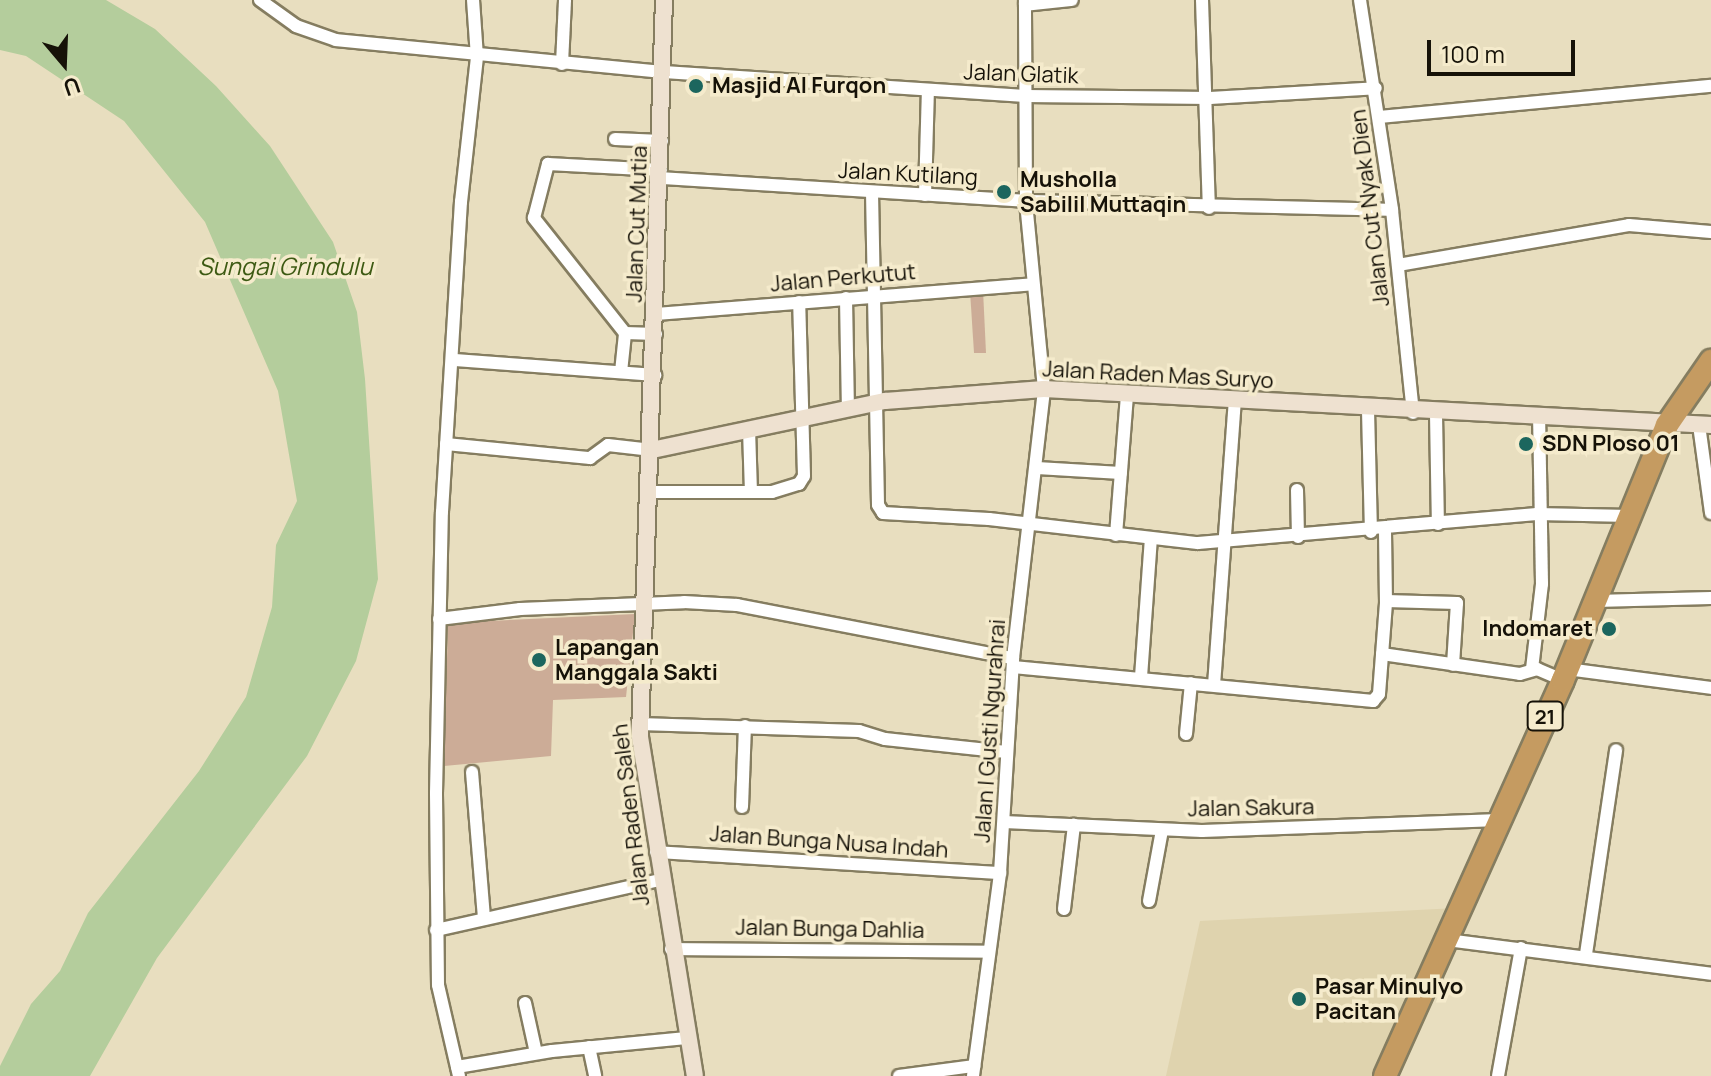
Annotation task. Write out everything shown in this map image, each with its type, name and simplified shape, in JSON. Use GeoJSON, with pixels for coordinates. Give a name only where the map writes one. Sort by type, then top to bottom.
{"type":"FeatureCollection","features":[{"type":"Feature","properties":{"kind":"highway","name":"21"},"geometry":{"type":"LineString","coordinates":[[1385,1076],[1499,820],[1608,601],[1630,516],[1667,425],[1711,361]]}},
{"type":"Feature","properties":{"kind":"street","name":"Jalan Glatik"},"geometry":{"type":"LineString","coordinates":[[260,0],[314,35],[477,57],[562,64],[1025,96],[1202,98],[1376,88]]}},
{"type":"Feature","properties":{"kind":"street"},"geometry":{"type":"LineString","coordinates":[[473,0],[477,57],[461,202],[439,619],[436,930],[443,1021],[458,1072],[536,1053],[686,1038]]}},
{"type":"Feature","properties":{"kind":"street"},"geometry":{"type":"LineString","coordinates":[[562,64],[565,0]]}},
{"type":"Feature","properties":{"kind":"street","name":"Jalan Cut Mutia"},"geometry":{"type":"LineString","coordinates":[[652,450],[664,0]]}},
{"type":"Feature","properties":{"kind":"street"},"geometry":{"type":"LineString","coordinates":[[1025,2],[1072,0]]}},
{"type":"Feature","properties":{"kind":"street"},"geometry":{"type":"LineString","coordinates":[[1202,0],[1202,98],[1209,208]]}},
{"type":"Feature","properties":{"kind":"street","name":"Jalan Cut Nyak Dien"},"geometry":{"type":"LineString","coordinates":[[1360,0],[1376,88],[1392,210],[1413,413]]}},
{"type":"Feature","properties":{"kind":"street","name":"Jalan I Gusti Ngurahrai"},"geometry":{"type":"LineString","coordinates":[[974,1071],[1000,873],[1013,663],[1044,389],[1026,201],[1025,2]]}},
{"type":"Feature","properties":{"kind":"street"},"geometry":{"type":"LineString","coordinates":[[1380,117],[1711,86]]}},
{"type":"Feature","properties":{"kind":"street"},"geometry":{"type":"LineString","coordinates":[[925,195],[928,90]]}},
{"type":"Feature","properties":{"kind":"street"},"geometry":{"type":"LineString","coordinates":[[615,139],[662,141]]}},
{"type":"Feature","properties":{"kind":"street","name":"Jalan Kutilang"},"geometry":{"type":"LineString","coordinates":[[625,333],[534,218],[550,164],[872,192],[1026,201],[1209,208],[1392,210]]}},
{"type":"Feature","properties":{"kind":"street"},"geometry":{"type":"LineString","coordinates":[[872,192],[880,402],[878,505],[883,513],[1151,539],[1226,543],[1371,532],[1537,514],[1630,516]]}},
{"type":"Feature","properties":{"kind":"street"},"geometry":{"type":"LineString","coordinates":[[1398,265],[1629,225],[1711,232]]}},
{"type":"Feature","properties":{"kind":"street","name":"Jalan Perkutut"},"geometry":{"type":"LineString","coordinates":[[656,314],[1033,284]]}},
{"type":"Feature","properties":{"kind":"street"},"geometry":{"type":"LineString","coordinates":[[846,298],[848,408]]}},
{"type":"Feature","properties":{"kind":"street"},"geometry":{"type":"LineString","coordinates":[[648,492],[751,492],[799,484],[804,476],[799,302]]}},
{"type":"Feature","properties":{"kind":"street"},"geometry":{"type":"LineString","coordinates":[[621,372],[625,333],[656,334]]}},
{"type":"Feature","properties":{"kind":"street"},"geometry":{"type":"LineString","coordinates":[[455,360],[655,375]]}},
{"type":"Feature","properties":{"kind":"street","name":"Jalan Raden Mas Suryo"},"geometry":{"type":"LineString","coordinates":[[652,450],[880,402],[1044,389],[1413,413],[1705,425]]}},
{"type":"Feature","properties":{"kind":"street"},"geometry":{"type":"LineString","coordinates":[[1116,535],[1127,394]]}},
{"type":"Feature","properties":{"kind":"street"},"geometry":{"type":"LineString","coordinates":[[1214,685],[1235,400]]}},
{"type":"Feature","properties":{"kind":"street"},"geometry":{"type":"LineString","coordinates":[[1368,410],[1371,532]]}},
{"type":"Feature","properties":{"kind":"street"},"geometry":{"type":"LineString","coordinates":[[1436,414],[1438,524]]}},
{"type":"Feature","properties":{"kind":"street"},"geometry":{"type":"LineString","coordinates":[[1532,669],[1542,584],[1537,514],[1539,416]]}},
{"type":"Feature","properties":{"kind":"street"},"geometry":{"type":"LineString","coordinates":[[1705,425],[1711,513]]}},
{"type":"Feature","properties":{"kind":"street"},"geometry":{"type":"LineString","coordinates":[[749,429],[751,492]]}},
{"type":"Feature","properties":{"kind":"street"},"geometry":{"type":"LineString","coordinates":[[446,444],[590,458],[608,445],[652,450]]}},
{"type":"Feature","properties":{"kind":"street","name":"Jalan Raden Saleh"},"geometry":{"type":"LineString","coordinates":[[652,450],[640,724],[659,880],[695,1076]]}},
{"type":"Feature","properties":{"kind":"street"},"geometry":{"type":"LineString","coordinates":[[1037,468],[1121,473]]}},
{"type":"Feature","properties":{"kind":"street"},"geometry":{"type":"LineString","coordinates":[[1297,490],[1298,537]]}},
{"type":"Feature","properties":{"kind":"street"},"geometry":{"type":"LineString","coordinates":[[439,619],[520,609],[737,605],[1013,663],[1373,701],[1382,654],[1386,601],[1385,530]]}},
{"type":"Feature","properties":{"kind":"street"},"geometry":{"type":"LineString","coordinates":[[1141,677],[1151,539]]}},
{"type":"Feature","properties":{"kind":"street"},"geometry":{"type":"LineString","coordinates":[[1608,601],[1711,598]]}},
{"type":"Feature","properties":{"kind":"street"},"geometry":{"type":"LineString","coordinates":[[1386,601],[1457,603],[1453,665]]}},
{"type":"Feature","properties":{"kind":"street"},"geometry":{"type":"LineString","coordinates":[[1382,654],[1520,674],[1532,669],[1711,688]]}},
{"type":"Feature","properties":{"kind":"street"},"geometry":{"type":"LineString","coordinates":[[1186,734],[1191,683]]}},
{"type":"Feature","properties":{"kind":"street"},"geometry":{"type":"LineString","coordinates":[[640,724],[859,731],[885,739],[1006,752]]}},
{"type":"Feature","properties":{"kind":"street"},"geometry":{"type":"LineString","coordinates":[[742,807],[745,726]]}},
{"type":"Feature","properties":{"kind":"street"},"geometry":{"type":"LineString","coordinates":[[1586,954],[1616,750]]}},
{"type":"Feature","properties":{"kind":"street"},"geometry":{"type":"LineString","coordinates":[[472,772],[484,919]]}},
{"type":"Feature","properties":{"kind":"street","name":"Jalan Sakura"},"geometry":{"type":"LineString","coordinates":[[1004,822],[1162,830],[1499,820]]}},
{"type":"Feature","properties":{"kind":"street"},"geometry":{"type":"LineString","coordinates":[[1064,909],[1074,825]]}},
{"type":"Feature","properties":{"kind":"street"},"geometry":{"type":"LineString","coordinates":[[1149,901],[1162,830]]}},
{"type":"Feature","properties":{"kind":"street","name":"Jalan Bunga Nusa Indah"},"geometry":{"type":"LineString","coordinates":[[656,852],[1000,873]]}},
{"type":"Feature","properties":{"kind":"street"},"geometry":{"type":"LineString","coordinates":[[436,930],[659,880]]}},
{"type":"Feature","properties":{"kind":"street"},"geometry":{"type":"LineString","coordinates":[[1447,940],[1586,954],[1711,974]]}},
{"type":"Feature","properties":{"kind":"street"},"geometry":{"type":"LineString","coordinates":[[1498,1076],[1521,948]]}},
{"type":"Feature","properties":{"kind":"street","name":"Jalan Bunga Dahlia"},"geometry":{"type":"LineString","coordinates":[[671,949],[989,952]]}},
{"type":"Feature","properties":{"kind":"street"},"geometry":{"type":"LineString","coordinates":[[525,1003],[536,1053]]}},
{"type":"Feature","properties":{"kind":"street"},"geometry":{"type":"LineString","coordinates":[[589,1047],[595,1076]]}},
{"type":"Feature","properties":{"kind":"street"},"geometry":{"type":"LineString","coordinates":[[899,1076],[974,1071]]}},
{"type":"Feature","properties":{"kind":"shaded area"},"geometry":{"type":"Polygon","coordinates":[[[983,290],[986,353],[974,353],[970,291],[983,290]]]}},
{"type":"Feature","properties":{"kind":"shaded area","name":"Lapangan Manggala Sakti"},"geometry":{"type":"Polygon","coordinates":[[[635,614],[626,697],[553,700],[551,756],[444,766],[448,623],[635,614]]]}},
{"type":"Feature","properties":{"kind":"shaded area","name":"Pasar Minulyo Pacitan"},"geometry":{"type":"Polygon","coordinates":[[[1457,908],[1379,1076],[1166,1076],[1200,921],[1457,908]]]}},
{"type":"Feature","properties":{"kind":"water","name":"Sungai Grindulu"},"geometry":{"type":"Polygon","coordinates":[[[0,0],[106,0],[155,29],[216,86],[270,146],[333,242],[357,312],[365,379],[378,579],[356,661],[307,756],[157,958],[90,1076],[0,1076],[0,1066],[31,1004],[60,971],[88,913],[199,771],[246,697],[272,607],[276,545],[297,501],[278,391],[205,222],[124,121],[26,56],[0,50],[0,0]]]}},
{"type":"Feature","properties":{"kind":"place","name":"Masjid Al Furqon"},"geometry":{"type":"Point","coordinates":[696,86]}},
{"type":"Feature","properties":{"kind":"place","name":"Musholla Sabilil Muttaqin"},"geometry":{"type":"Point","coordinates":[1004,192]}},
{"type":"Feature","properties":{"kind":"place","name":"SDN Ploso 01"},"geometry":{"type":"Point","coordinates":[1526,444]}},
{"type":"Feature","properties":{"kind":"place","name":"Indomaret"},"geometry":{"type":"Point","coordinates":[1609,629]}},
{"type":"Feature","properties":{"kind":"place","name":"Lapangan Manggala Sakti"},"geometry":{"type":"Point","coordinates":[539,660]}},
{"type":"Feature","properties":{"kind":"place","name":"Pasar Minulyo Pacitan"},"geometry":{"type":"Point","coordinates":[1299,999]}}]}
